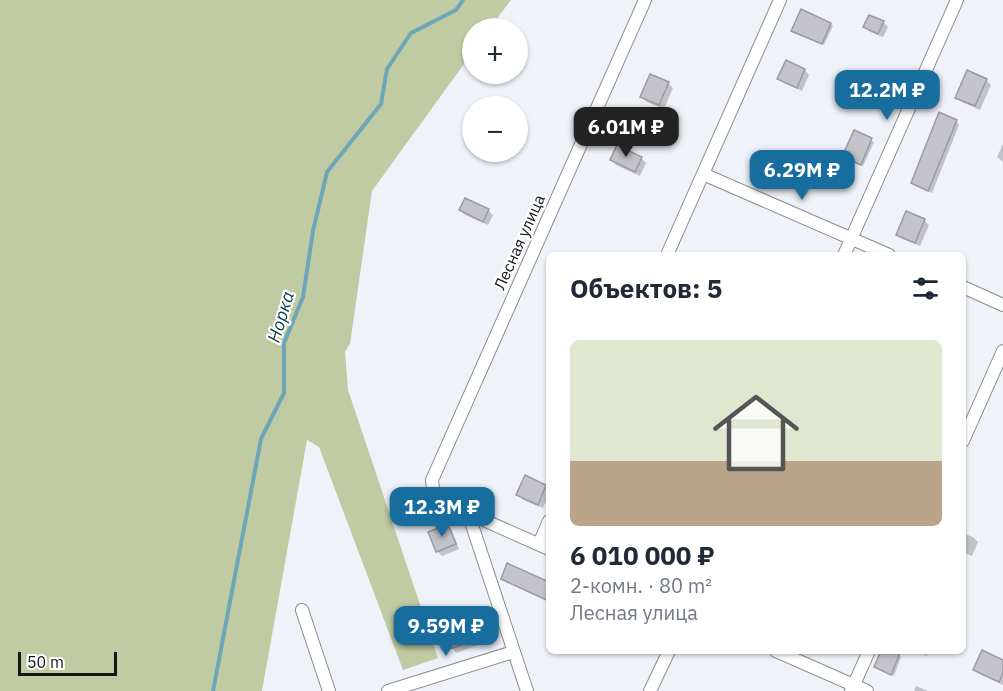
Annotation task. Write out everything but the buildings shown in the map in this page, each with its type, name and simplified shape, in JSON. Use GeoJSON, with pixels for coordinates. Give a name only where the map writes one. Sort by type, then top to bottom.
{"type":"FeatureCollection","features":[{"type":"Feature","properties":{"kind":"street","name":"Лесная улица"},"geometry":{"type":"LineString","coordinates":[[468,513],[434,498],[432,480],[645,0]]}},
{"type":"Feature","properties":{"kind":"street"},"geometry":{"type":"LineString","coordinates":[[668,252],[780,0]]}},
{"type":"Feature","properties":{"kind":"street"},"geometry":{"type":"LineString","coordinates":[[846,252],[957,0]]}},
{"type":"Feature","properties":{"kind":"street"},"geometry":{"type":"LineString","coordinates":[[703,174],[882,252]]}},
{"type":"Feature","properties":{"kind":"street"},"geometry":{"type":"LineString","coordinates":[[966,288],[1003,305]]}},
{"type":"Feature","properties":{"kind":"street"},"geometry":{"type":"LineString","coordinates":[[966,434],[1003,351]]}},
{"type":"Feature","properties":{"kind":"street"},"geometry":{"type":"LineString","coordinates":[[468,513],[544,547]]}},
{"type":"Feature","properties":{"kind":"street"},"geometry":{"type":"LineString","coordinates":[[468,513],[527,691]]}},
{"type":"Feature","properties":{"kind":"street"},"geometry":{"type":"LineString","coordinates":[[302,610],[329,691]]}},
{"type":"Feature","properties":{"kind":"street"},"geometry":{"type":"LineString","coordinates":[[388,691],[513,652]]}},
{"type":"Feature","properties":{"kind":"street"},"geometry":{"type":"LineString","coordinates":[[650,691],[668,654]]}},
{"type":"Feature","properties":{"kind":"street"},"geometry":{"type":"LineString","coordinates":[[782,654],[852,688],[867,691]]}},
{"type":"Feature","properties":{"kind":"street"},"geometry":{"type":"LineString","coordinates":[[852,688],[868,654]]}},
{"type":"Feature","properties":{"kind":"green space"},"geometry":{"type":"Polygon","coordinates":[[[0,0],[511,0],[498,18],[462,18],[462,67],[372,191],[350,344],[345,352],[348,390],[438,658],[403,670],[319,447],[307,440],[262,691],[0,691],[0,0]]]}},
{"type":"Feature","properties":{"kind":"waterway","name":"Норка"},"geometry":{"type":"LineString","coordinates":[[213,691],[261,439],[284,393],[284,343],[303,297],[313,231],[327,172],[381,104],[387,69],[411,33],[456,10],[463,0]]}}]}
